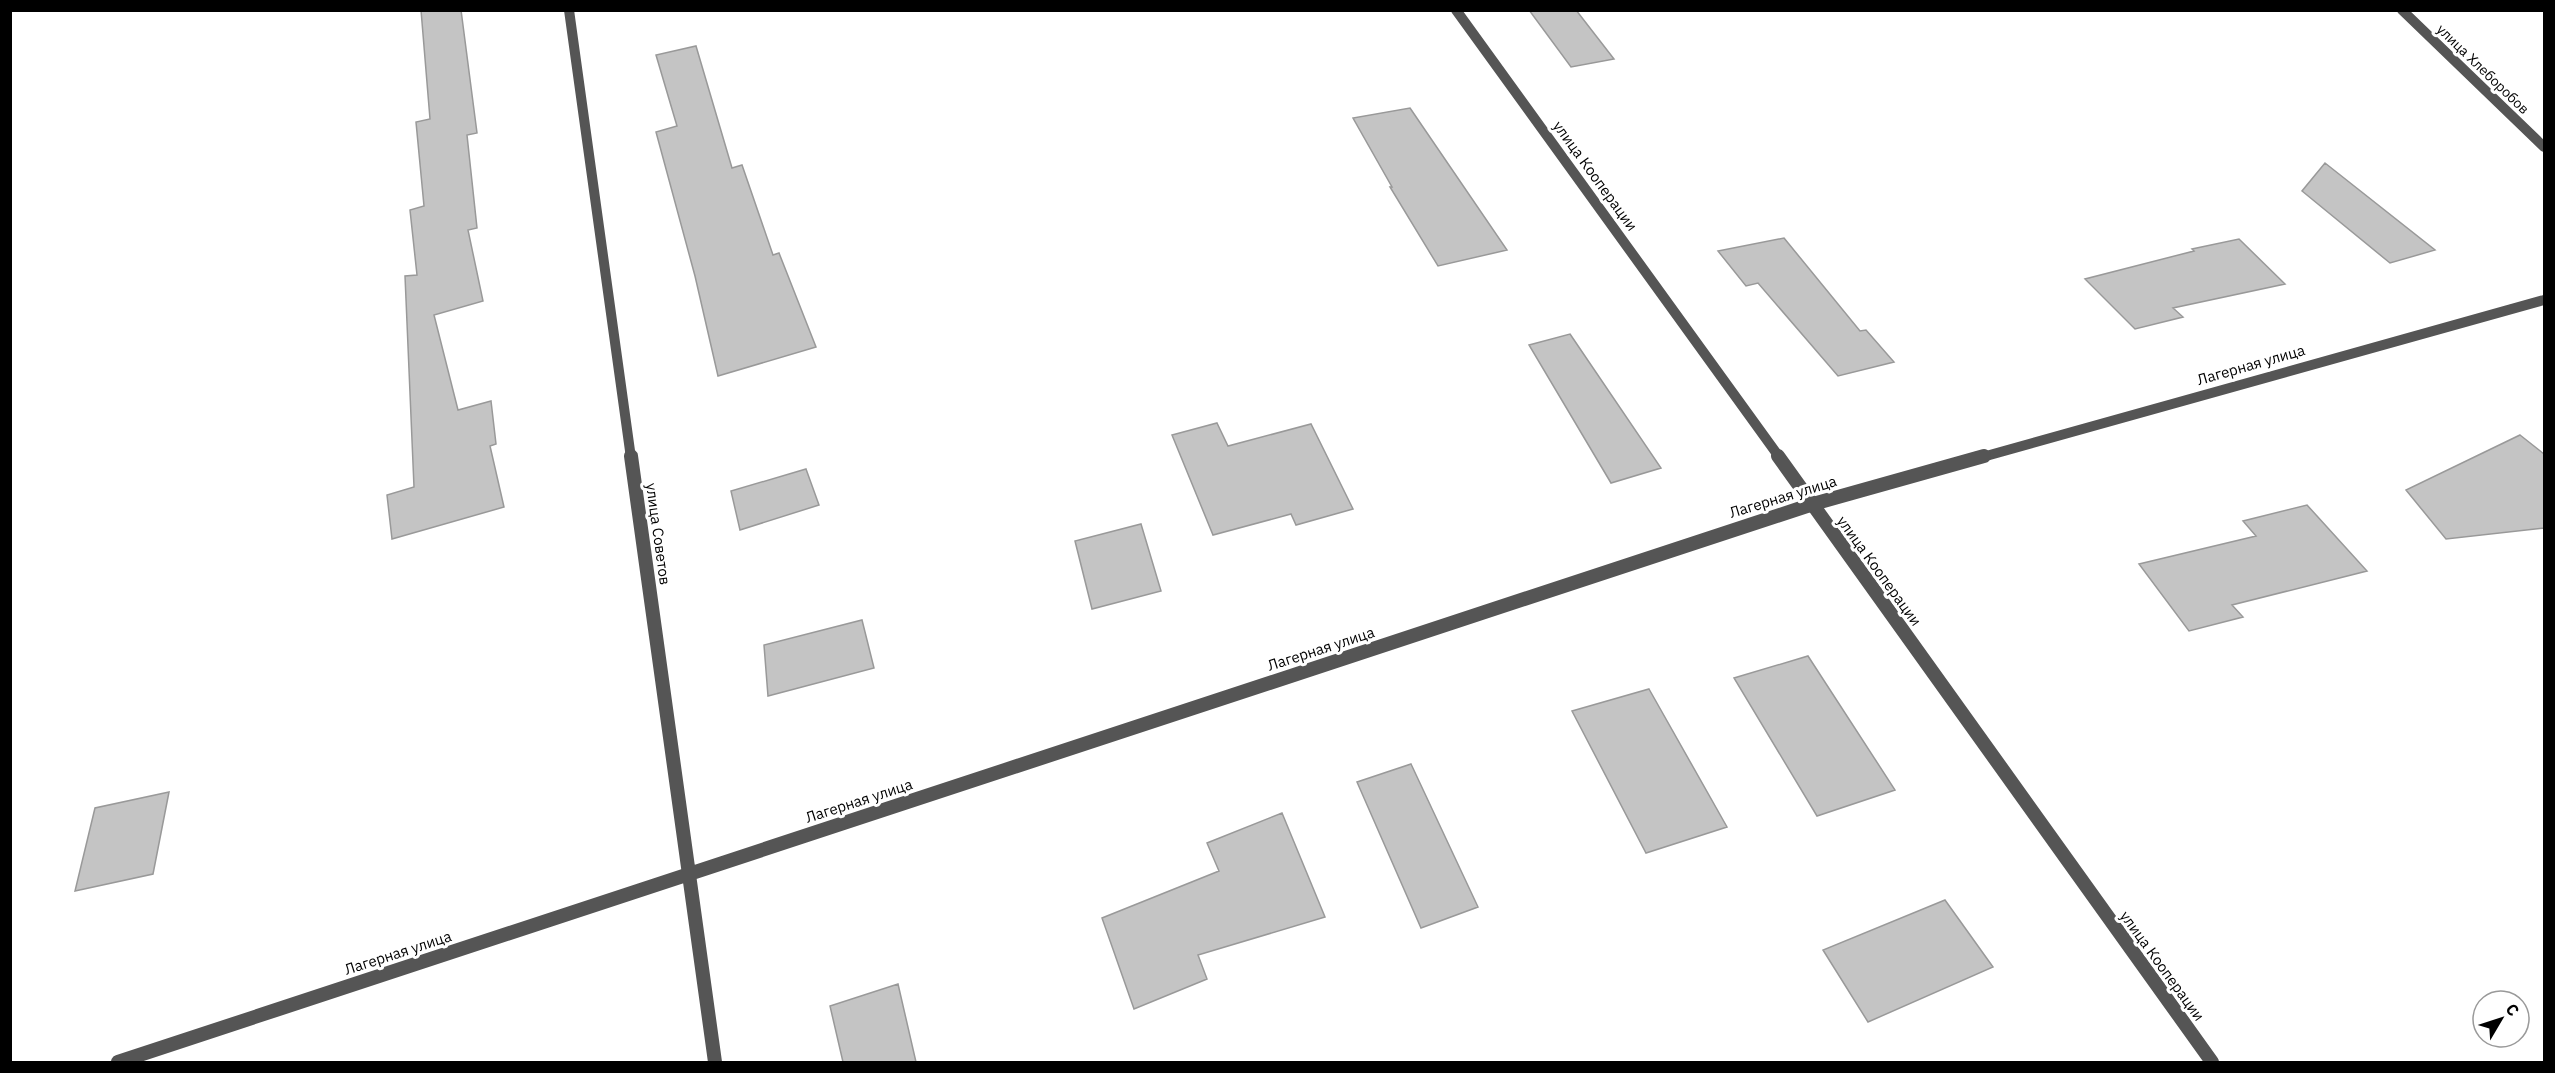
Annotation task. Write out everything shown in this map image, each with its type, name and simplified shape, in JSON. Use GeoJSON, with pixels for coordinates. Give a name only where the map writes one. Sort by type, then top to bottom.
{"type":"FeatureCollection","features":[{"type":"Feature","properties":{"kind":"street","name":"улица Советов"},"geometry":{"type":"LineString","coordinates":[[568,10],[715,1062]]}},
{"type":"Feature","properties":{"kind":"street","name":"улица Кооперации"},"geometry":{"type":"LineString","coordinates":[[1456,10],[2212,1062]]}},
{"type":"Feature","properties":{"kind":"street","name":"улица Хлеборобов"},"geometry":{"type":"LineString","coordinates":[[2402,10],[2544,147]]}},
{"type":"Feature","properties":{"kind":"street","name":"Лагерная улица"},"geometry":{"type":"LineString","coordinates":[[118,1062],[1813,504],[2544,300]]}},
{"type":"Feature","properties":{"kind":"building"},"geometry":{"type":"Polygon","coordinates":[[[421,10],[461,10],[477,133],[467,135],[477,228],[468,230],[483,301],[434,315],[458,410],[491,401],[496,444],[490,446],[504,507],[392,539],[387,495],[414,487],[405,276],[417,275],[410,210],[424,206],[416,122],[430,119],[421,10]]]}},
{"type":"Feature","properties":{"kind":"building"},"geometry":{"type":"Polygon","coordinates":[[[1529,10],[1576,10],[1614,59],[1571,67],[1529,10]]]}},
{"type":"Feature","properties":{"kind":"building"},"geometry":{"type":"Polygon","coordinates":[[[696,46],[732,168],[742,165],[773,255],[779,253],[816,347],[718,376],[695,276],[656,132],[677,126],[656,55],[696,46]]]}},
{"type":"Feature","properties":{"kind":"building"},"geometry":{"type":"Polygon","coordinates":[[[1410,108],[1507,250],[1438,266],[1390,187],[1392,187],[1353,118],[1410,108]]]}},
{"type":"Feature","properties":{"kind":"building"},"geometry":{"type":"Polygon","coordinates":[[[2325,163],[2435,250],[2390,263],[2302,191],[2325,163]]]}},
{"type":"Feature","properties":{"kind":"building"},"geometry":{"type":"Polygon","coordinates":[[[1784,238],[1860,331],[1866,330],[1894,362],[1838,376],[1758,283],[1746,286],[1718,251],[1784,238]]]}},
{"type":"Feature","properties":{"kind":"building"},"geometry":{"type":"Polygon","coordinates":[[[2239,239],[2285,284],[2173,308],[2183,317],[2135,329],[2085,279],[2194,251],[2192,249],[2239,239]]]}},
{"type":"Feature","properties":{"kind":"building"},"geometry":{"type":"Polygon","coordinates":[[[1570,334],[1661,468],[1611,483],[1529,345],[1570,334]]]}},
{"type":"Feature","properties":{"kind":"building"},"geometry":{"type":"Polygon","coordinates":[[[1217,423],[1228,446],[1311,424],[1353,509],[1296,525],[1291,514],[1213,535],[1172,435],[1217,423]]]}},
{"type":"Feature","properties":{"kind":"building"},"geometry":{"type":"Polygon","coordinates":[[[2520,435],[2544,454],[2544,528],[2446,539],[2406,490],[2520,435]]]}},
{"type":"Feature","properties":{"kind":"building"},"geometry":{"type":"Polygon","coordinates":[[[806,469],[819,505],[740,530],[731,491],[806,469]]]}},
{"type":"Feature","properties":{"kind":"building"},"geometry":{"type":"Polygon","coordinates":[[[2307,505],[2367,571],[2232,605],[2243,617],[2189,631],[2139,564],[2256,536],[2243,521],[2307,505]]]}},
{"type":"Feature","properties":{"kind":"building"},"geometry":{"type":"Polygon","coordinates":[[[1141,524],[1161,591],[1092,609],[1075,541],[1141,524]]]}},
{"type":"Feature","properties":{"kind":"building"},"geometry":{"type":"Polygon","coordinates":[[[862,620],[874,668],[768,696],[764,645],[862,620]]]}},
{"type":"Feature","properties":{"kind":"building"},"geometry":{"type":"Polygon","coordinates":[[[1808,656],[1895,790],[1817,816],[1734,678],[1808,656]]]}},
{"type":"Feature","properties":{"kind":"building"},"geometry":{"type":"Polygon","coordinates":[[[1649,689],[1727,827],[1646,853],[1572,711],[1649,689]]]}},
{"type":"Feature","properties":{"kind":"building"},"geometry":{"type":"Polygon","coordinates":[[[1411,764],[1478,907],[1421,928],[1357,782],[1411,764]]]}},
{"type":"Feature","properties":{"kind":"building"},"geometry":{"type":"Polygon","coordinates":[[[169,792],[153,874],[75,891],[95,808],[169,792]]]}},
{"type":"Feature","properties":{"kind":"building"},"geometry":{"type":"Polygon","coordinates":[[[1282,813],[1325,917],[1198,955],[1207,979],[1134,1009],[1102,918],[1219,871],[1207,843],[1282,813]]]}},
{"type":"Feature","properties":{"kind":"building"},"geometry":{"type":"Polygon","coordinates":[[[1945,900],[1993,967],[1868,1022],[1823,950],[1945,900]]]}},
{"type":"Feature","properties":{"kind":"building"},"geometry":{"type":"Polygon","coordinates":[[[898,984],[916,1062],[843,1062],[830,1006],[898,984]]]}}]}
